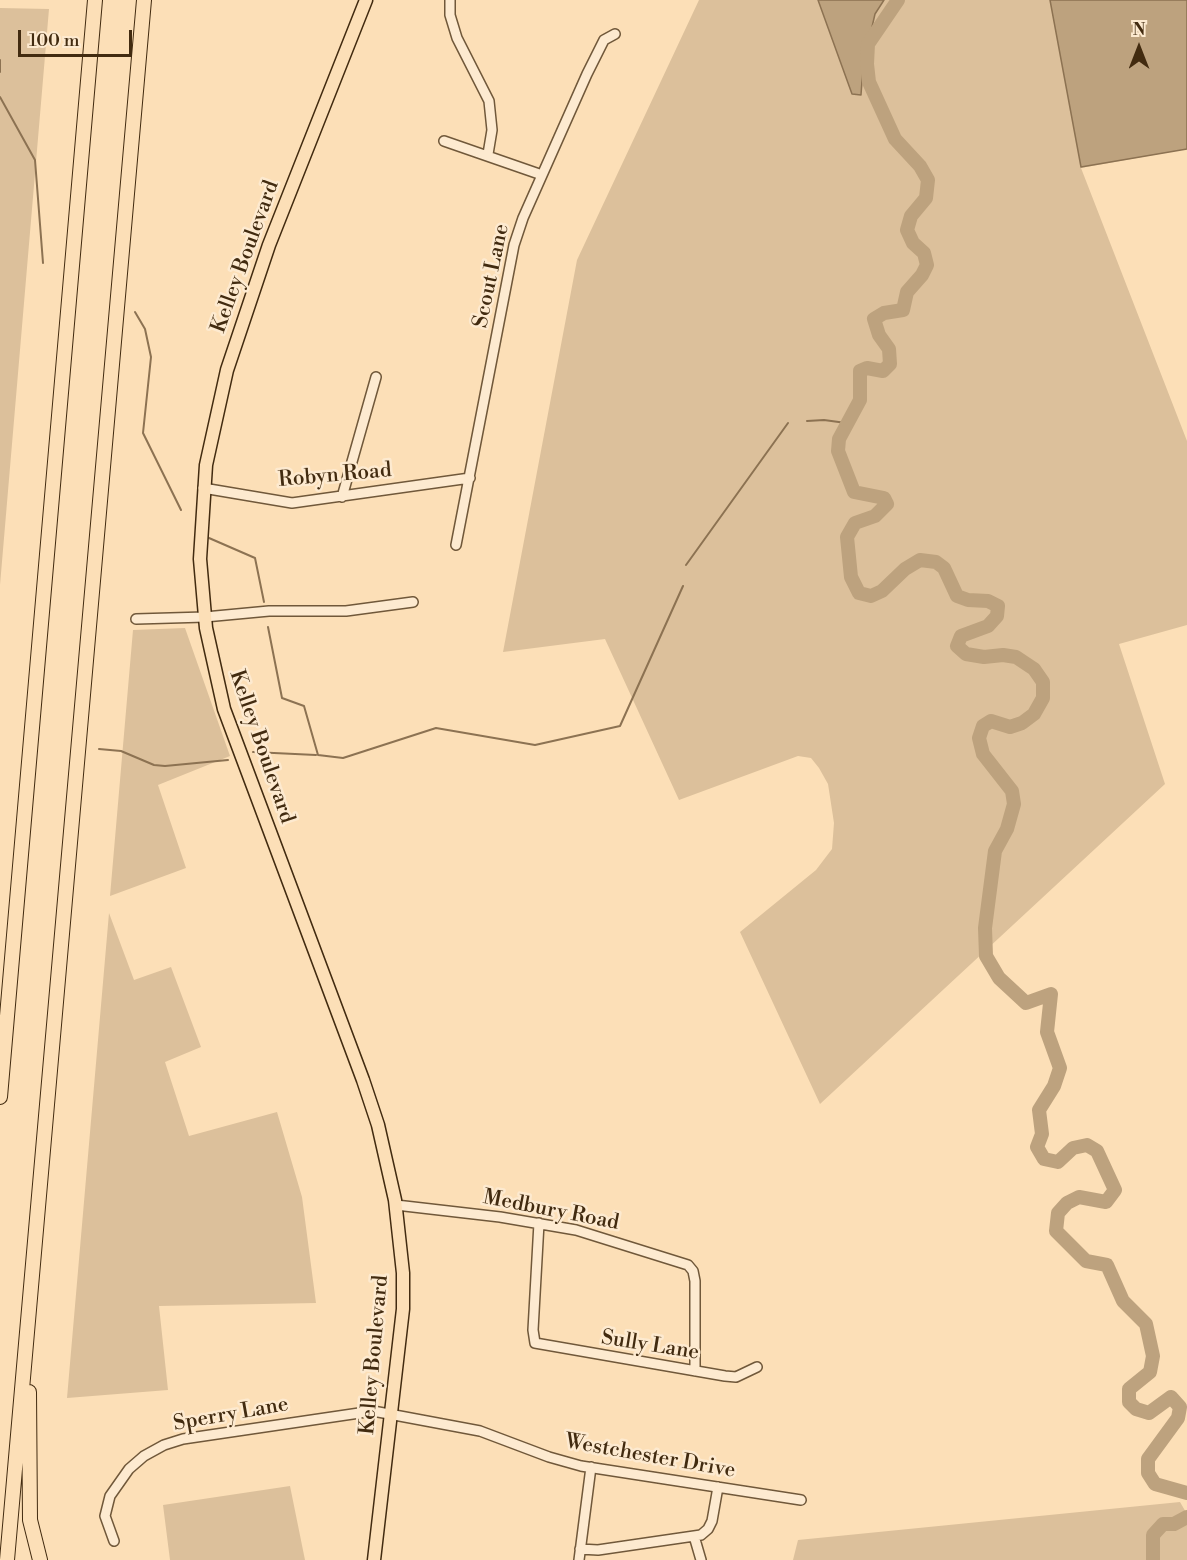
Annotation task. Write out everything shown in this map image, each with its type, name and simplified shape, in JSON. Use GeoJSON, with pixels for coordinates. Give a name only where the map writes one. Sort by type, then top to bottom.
{"type":"FeatureCollection","features":[{"type":"Feature","properties":{"kind":"highway"},"geometry":{"type":"LineString","coordinates":[[0,1097],[95,0]]}},
{"type":"Feature","properties":{"kind":"highway"},"geometry":{"type":"LineString","coordinates":[[7,1560],[144,0]]}},
{"type":"Feature","properties":{"kind":"highway"},"geometry":{"type":"LineString","coordinates":[[26,1353],[31,1413],[30,1520],[40,1560]]}},
{"type":"Feature","properties":{"kind":"main road","name":"Kelley Boulevard"},"geometry":{"type":"LineString","coordinates":[[366,0],[269,245],[239,329],[219,401],[203,488],[200,559],[205,617],[213,669],[224,709],[363,1080],[378,1125],[396,1205],[403,1273],[403,1309],[374,1560]]}},
{"type":"Feature","properties":{"kind":"street"},"geometry":{"type":"LineString","coordinates":[[450,0],[450,15],[457,38],[489,101],[492,130],[488,154]]}},
{"type":"Feature","properties":{"kind":"street","name":"Scout Lane"},"geometry":{"type":"LineString","coordinates":[[456,545],[514,245],[542,175],[604,40],[615,34]]}},
{"type":"Feature","properties":{"kind":"street"},"geometry":{"type":"LineString","coordinates":[[444,141],[488,154],[542,175]]}},
{"type":"Feature","properties":{"kind":"street"},"geometry":{"type":"LineString","coordinates":[[342,497],[376,377]]}},
{"type":"Feature","properties":{"kind":"street","name":"Robyn Road"},"geometry":{"type":"LineString","coordinates":[[203,488],[279,502],[342,497],[470,478]]}},
{"type":"Feature","properties":{"kind":"street"},"geometry":{"type":"LineString","coordinates":[[136,619],[205,617],[269,611],[346,611],[413,602]]}},
{"type":"Feature","properties":{"kind":"street","name":"Medbury Road"},"geometry":{"type":"LineString","coordinates":[[396,1205],[539,1223],[603,1237],[685,1264],[693,1271],[695,1371]]}},
{"type":"Feature","properties":{"kind":"street","name":"Sully Lane"},"geometry":{"type":"LineString","coordinates":[[539,1223],[533,1329],[536,1344],[736,1377],[757,1367]]}},
{"type":"Feature","properties":{"kind":"street","name":"Sperry Lane"},"geometry":{"type":"LineString","coordinates":[[114,1541],[105,1516],[110,1496],[129,1469],[144,1456],[164,1446],[183,1439],[362,1412],[391,1413]]}},
{"type":"Feature","properties":{"kind":"street","name":"Westchester Drive"},"geometry":{"type":"LineString","coordinates":[[391,1413],[480,1431],[549,1457],[591,1467],[801,1500]]}},
{"type":"Feature","properties":{"kind":"street"},"geometry":{"type":"LineString","coordinates":[[579,1560],[591,1467]]}},
{"type":"Feature","properties":{"kind":"street"},"geometry":{"type":"LineString","coordinates":[[580,1549],[598,1550],[694,1536],[708,1529],[718,1487]]}},
{"type":"Feature","properties":{"kind":"street"},"geometry":{"type":"LineString","coordinates":[[694,1536],[701,1560]]}},
{"type":"Feature","properties":{"kind":"shaded area"},"geometry":{"type":"Polygon","coordinates":[[[699,0],[1187,0],[1187,149],[1081,168],[1187,441],[1187,625],[1119,644],[1165,784],[820,1104],[740,932],[816,870],[832,849],[834,823],[828,784],[819,768],[811,758],[798,756],[679,800],[605,639],[503,652],[577,260],[699,0]]]}},
{"type":"Feature","properties":{"kind":"shaded area"},"geometry":{"type":"Polygon","coordinates":[[[818,0],[884,0],[875,14],[863,66],[861,95],[852,94],[818,0]]]}},
{"type":"Feature","properties":{"kind":"shaded area"},"geometry":{"type":"Polygon","coordinates":[[[1050,0],[1187,0],[1187,149],[1081,167],[1050,0]]]}},
{"type":"Feature","properties":{"kind":"shaded area"},"geometry":{"type":"Polygon","coordinates":[[[0,8],[49,9],[0,585],[0,8]]]}},
{"type":"Feature","properties":{"kind":"shaded area"},"geometry":{"type":"Polygon","coordinates":[[[185,628],[230,756],[158,785],[186,868],[110,896],[133,630],[185,628]]]}},
{"type":"Feature","properties":{"kind":"shaded area"},"geometry":{"type":"Polygon","coordinates":[[[109,913],[134,980],[171,967],[201,1047],[165,1062],[189,1136],[277,1112],[302,1197],[316,1303],[159,1306],[168,1390],[67,1398],[109,913]]]}},
{"type":"Feature","properties":{"kind":"shaded area"},"geometry":{"type":"Polygon","coordinates":[[[290,1486],[305,1560],[170,1560],[163,1505],[290,1486]]]}},
{"type":"Feature","properties":{"kind":"shaded area"},"geometry":{"type":"Polygon","coordinates":[[[1180,1502],[1187,1514],[1187,1560],[793,1560],[798,1540],[1180,1502]]]}},
{"type":"Feature","properties":{"kind":"waterway"},"geometry":{"type":"LineString","coordinates":[[898,0],[868,44],[867,64],[869,82],[895,139],[920,166],[928,180],[926,198],[911,216],[907,230],[913,243],[924,253],[927,265],[922,275],[907,292],[903,310],[884,313],[874,319],[879,335],[889,349],[890,364],[883,371],[867,368],[860,371],[860,400],[839,439],[838,451],[854,492],[884,498],[887,504],[875,516],[855,523],[847,537],[851,577],[859,593],[871,596],[882,591],[905,569],[920,560],[936,562],[944,568],[957,596],[968,600],[988,601],[998,606],[997,616],[988,626],[961,636],[957,646],[966,654],[984,657],[1003,655],[1016,657],[1034,669],[1043,682],[1043,698],[1034,714],[1022,723],[1010,727],[991,721],[983,726],[979,738],[983,754],[1012,791],[1014,804],[1007,829],[995,851],[985,928],[986,956],[999,978],[1026,1003],[1051,994],[1047,1032],[1060,1068],[1054,1086],[1039,1110],[1042,1134],[1037,1147],[1044,1159],[1058,1162],[1073,1148],[1087,1145],[1097,1151],[1115,1190],[1106,1202],[1079,1197],[1067,1203],[1058,1213],[1056,1231],[1086,1261],[1107,1265],[1123,1301],[1146,1324],[1153,1356],[1150,1372],[1129,1389],[1129,1402],[1136,1409],[1149,1413],[1171,1397],[1180,1407],[1178,1418],[1148,1459],[1148,1473],[1155,1484],[1187,1493]]}},
{"type":"Feature","properties":{"kind":"waterway"},"geometry":{"type":"LineString","coordinates":[[0,60],[0,72]]}},
{"type":"Feature","properties":{"kind":"waterway"},"geometry":{"type":"LineString","coordinates":[[0,97],[35,160],[43,263]]}},
{"type":"Feature","properties":{"kind":"waterway"},"geometry":{"type":"LineString","coordinates":[[135,312],[145,329],[151,357],[143,433],[181,510]]}},
{"type":"Feature","properties":{"kind":"waterway"},"geometry":{"type":"LineString","coordinates":[[807,421],[824,420],[846,423]]}},
{"type":"Feature","properties":{"kind":"waterway"},"geometry":{"type":"LineString","coordinates":[[686,565],[788,423]]}},
{"type":"Feature","properties":{"kind":"waterway"},"geometry":{"type":"LineString","coordinates":[[209,538],[255,558],[264,602]]}},
{"type":"Feature","properties":{"kind":"waterway"},"geometry":{"type":"LineString","coordinates":[[268,627],[282,698],[304,706],[318,755],[343,758],[436,728],[535,745],[620,726],[683,586]]}},
{"type":"Feature","properties":{"kind":"waterway"},"geometry":{"type":"LineString","coordinates":[[99,749],[121,751],[154,765],[165,766],[228,760]]}},
{"type":"Feature","properties":{"kind":"waterway"},"geometry":{"type":"LineString","coordinates":[[253,752],[316,755]]}},
{"type":"Feature","properties":{"kind":"waterway"},"geometry":{"type":"LineString","coordinates":[[1153,1560],[1153,1535],[1163,1524],[1174,1524],[1187,1517]]}}]}
